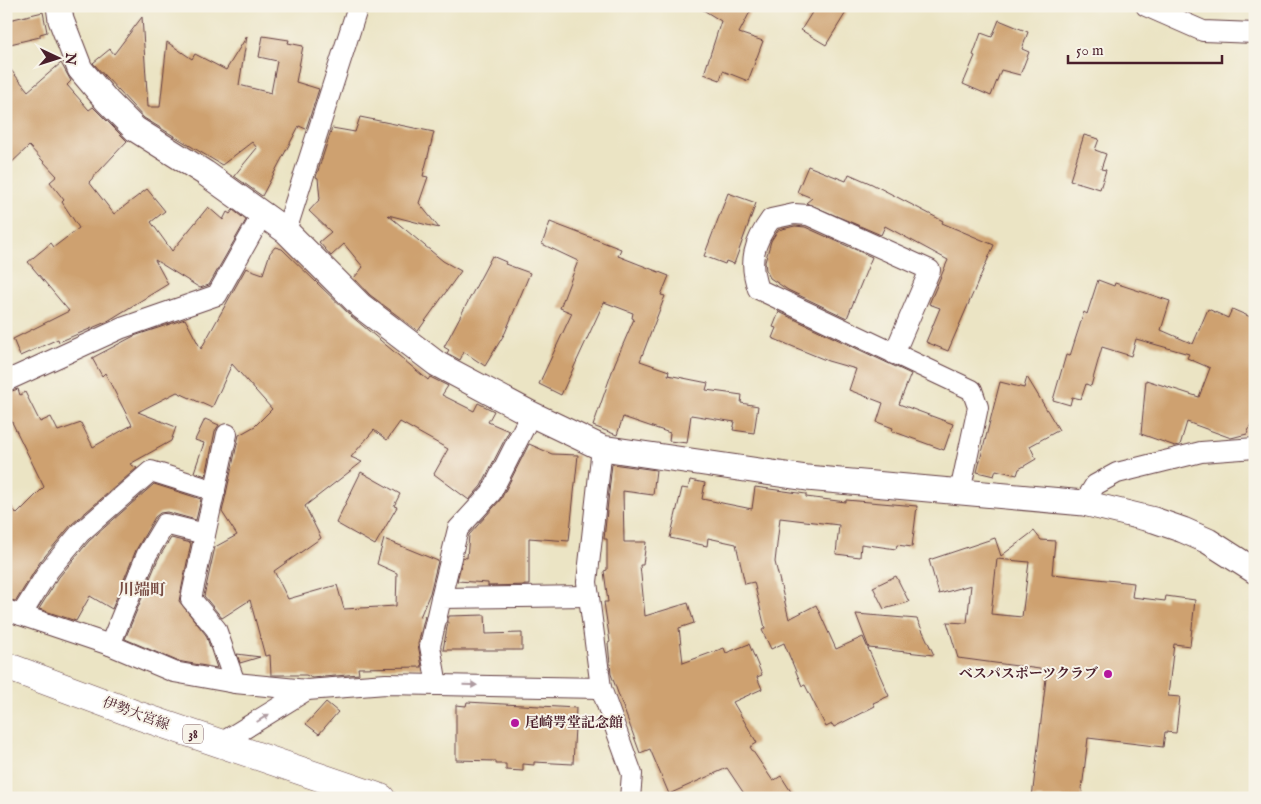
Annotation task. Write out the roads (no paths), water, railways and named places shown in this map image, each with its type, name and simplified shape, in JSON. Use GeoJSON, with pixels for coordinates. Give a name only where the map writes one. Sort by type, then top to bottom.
{"type":"FeatureCollection","features":[{"type":"Feature","properties":{"kind":"main road","name":"伊勢大宮線"},"geometry":{"type":"LineString","coordinates":[[6,666],[381,798]]}},
{"type":"Feature","properties":{"kind":"street"},"geometry":{"type":"LineString","coordinates":[[59,6],[61,20],[80,69],[107,101],[135,129],[205,173],[286,231],[361,306],[437,364],[531,414],[602,448],[807,478],[1084,504],[1154,520],[1183,530],[1208,541],[1255,571]]}},
{"type":"Feature","properties":{"kind":"street"},"geometry":{"type":"LineString","coordinates":[[286,231],[358,6]]}},
{"type":"Feature","properties":{"kind":"street"},"geometry":{"type":"LineString","coordinates":[[1146,6],[1203,31],[1255,33]]}},
{"type":"Feature","properties":{"kind":"street"},"geometry":{"type":"LineString","coordinates":[[894,354],[930,270],[808,215],[794,214],[772,219],[758,239],[753,254],[753,276],[758,289],[894,354],[972,390],[978,407],[960,492]]}},
{"type":"Feature","properties":{"kind":"street"},"geometry":{"type":"LineString","coordinates":[[6,380],[122,328],[217,295],[262,215]]}},
{"type":"Feature","properties":{"kind":"street"},"geometry":{"type":"LineString","coordinates":[[437,685],[430,646],[458,529],[491,493],[531,414]]}},
{"type":"Feature","properties":{"kind":"street"},"geometry":{"type":"LineString","coordinates":[[227,434],[191,599],[216,629],[235,682]]}},
{"type":"Feature","properties":{"kind":"street"},"geometry":{"type":"LineString","coordinates":[[602,448],[587,582],[601,688],[632,774],[630,798]]}},
{"type":"Feature","properties":{"kind":"street"},"geometry":{"type":"LineString","coordinates":[[1084,504],[1095,485],[1117,473],[1201,452],[1255,448]]}},
{"type":"Feature","properties":{"kind":"street"},"geometry":{"type":"LineString","coordinates":[[215,491],[151,471],[80,533],[48,570],[15,613],[110,645],[174,672],[235,682],[308,690],[386,684],[601,688]]}},
{"type":"Feature","properties":{"kind":"street"},"geometry":{"type":"LineString","coordinates":[[110,645],[146,554],[165,524],[205,534]]}},
{"type":"Feature","properties":{"kind":"street"},"geometry":{"type":"LineString","coordinates":[[441,598],[589,596]]}},
{"type":"Feature","properties":{"kind":"street"},"geometry":{"type":"LineString","coordinates":[[221,743],[308,690]]}},
{"type":"Feature","properties":{"kind":"place","name":"ベスパスポーツクラブ"},"geometry":{"type":"Point","coordinates":[1108,674]}},
{"type":"Feature","properties":{"kind":"place","name":"尾崎咢堂記念館"},"geometry":{"type":"Point","coordinates":[515,723]}},
{"type":"Feature","properties":{"kind":"district","name":"川端町"},"geometry":{"type":"Point","coordinates":[142,591]}}]}
